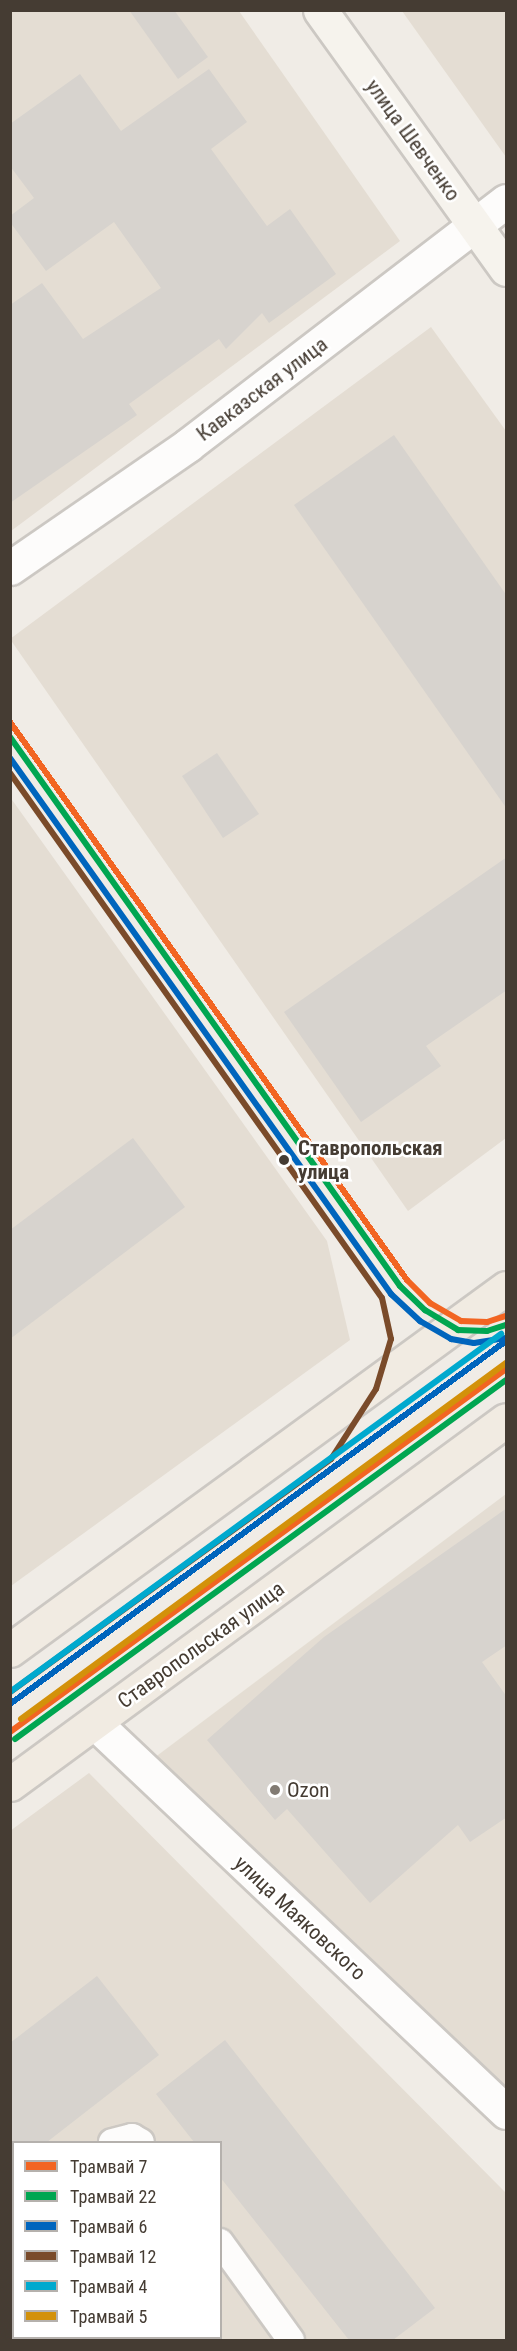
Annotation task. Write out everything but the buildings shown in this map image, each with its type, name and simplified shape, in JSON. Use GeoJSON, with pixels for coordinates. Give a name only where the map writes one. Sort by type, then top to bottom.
{"type":"FeatureCollection","features":[{"type":"Feature","properties":{"kind":"main road"},"geometry":{"type":"LineString","coordinates":[[10,1650],[507,1288]]}},
{"type":"Feature","properties":{"kind":"main road","name":"Ставропольская улица"},"geometry":{"type":"LineString","coordinates":[[10,1784],[507,1420]]}},
{"type":"Feature","properties":{"kind":"street","name":"улица Шевченко"},"geometry":{"type":"LineString","coordinates":[[320,10],[507,269]]}},
{"type":"Feature","properties":{"kind":"street","name":"Кавказская улица"},"geometry":{"type":"LineString","coordinates":[[10,568],[188,445],[507,201]]}},
{"type":"Feature","properties":{"kind":"street","name":"улица Маяковского"},"geometry":{"type":"LineString","coordinates":[[95,1723],[507,2112]]}},
{"type":"Feature","properties":{"kind":"lane"},"geometry":{"type":"LineString","coordinates":[[116,2141],[132,2137],[139,2141]]}},
{"type":"Feature","properties":{"kind":"lane"},"geometry":{"type":"LineString","coordinates":[[222,2245],[291,2340]]}},
{"type":"Feature","properties":{"kind":"shaded area"},"geometry":{"type":"Polygon","coordinates":[[[11,11],[239,11],[400,241],[11,531],[11,11]]]}},
{"type":"Feature","properties":{"kind":"shaded area"},"geometry":{"type":"Polygon","coordinates":[[[402,11],[506,11],[506,157],[402,11]]]}},
{"type":"Feature","properties":{"kind":"shaded area"},"geometry":{"type":"Polygon","coordinates":[[[431,327],[506,431],[506,1138],[408,1211],[10,639],[431,327]]]}},
{"type":"Feature","properties":{"kind":"shaded area"},"geometry":{"type":"Polygon","coordinates":[[[10,797],[327,1241],[350,1340],[11,1586],[10,797]]]}},
{"type":"Feature","properties":{"kind":"shaded area"},"geometry":{"type":"Polygon","coordinates":[[[506,1494],[506,2086],[154,1758],[506,1494]]]}},
{"type":"Feature","properties":{"kind":"shaded area"},"geometry":{"type":"Polygon","coordinates":[[[89,1773],[506,2193],[506,2340],[11,2340],[10,1831],[89,1773]]]}},
{"type":"Feature","properties":{"kind":"tram line","name":"7"},"geometry":{"type":"LineString","coordinates":[[10,722],[407,1280],[430,1303],[461,1321],[487,1322],[506,1316]]}},
{"type":"Feature","properties":{"kind":"tram line","name":"22"},"geometry":{"type":"LineString","coordinates":[[10,737],[400,1286],[425,1310],[458,1330],[487,1331],[506,1325]]}},
{"type":"Feature","properties":{"kind":"tram line","name":"6"},"geometry":{"type":"LineString","coordinates":[[10,758],[391,1294],[420,1321],[451,1339],[474,1343],[506,1338]]}},
{"type":"Feature","properties":{"kind":"tram line","name":"12"},"geometry":{"type":"LineString","coordinates":[[10,773],[382,1298],[391,1339],[376,1389],[331,1459],[10,1692]]}},
{"type":"Feature","properties":{"kind":"tram line","name":"4"},"geometry":{"type":"LineString","coordinates":[[10,1692],[501,1334]]}},
{"type":"Feature","properties":{"kind":"tram line","name":"6"},"geometry":{"type":"LineString","coordinates":[[10,1704],[506,1341]]}},
{"type":"Feature","properties":{"kind":"tram line","name":"5"},"geometry":{"type":"LineString","coordinates":[[21,1719],[506,1363]]}},
{"type":"Feature","properties":{"kind":"tram line","name":"7"},"geometry":{"type":"LineString","coordinates":[[10,1732],[506,1369]]}},
{"type":"Feature","properties":{"kind":"tram line","name":"22"},"geometry":{"type":"LineString","coordinates":[[15,1739],[506,1380]]}},
{"type":"Feature","properties":{"kind":"place","name":"Ставропольская улица"},"geometry":{"type":"Point","coordinates":[284,1160]}},
{"type":"Feature","properties":{"kind":"place","name":"Ozon"},"geometry":{"type":"Point","coordinates":[275,1790]}}]}
